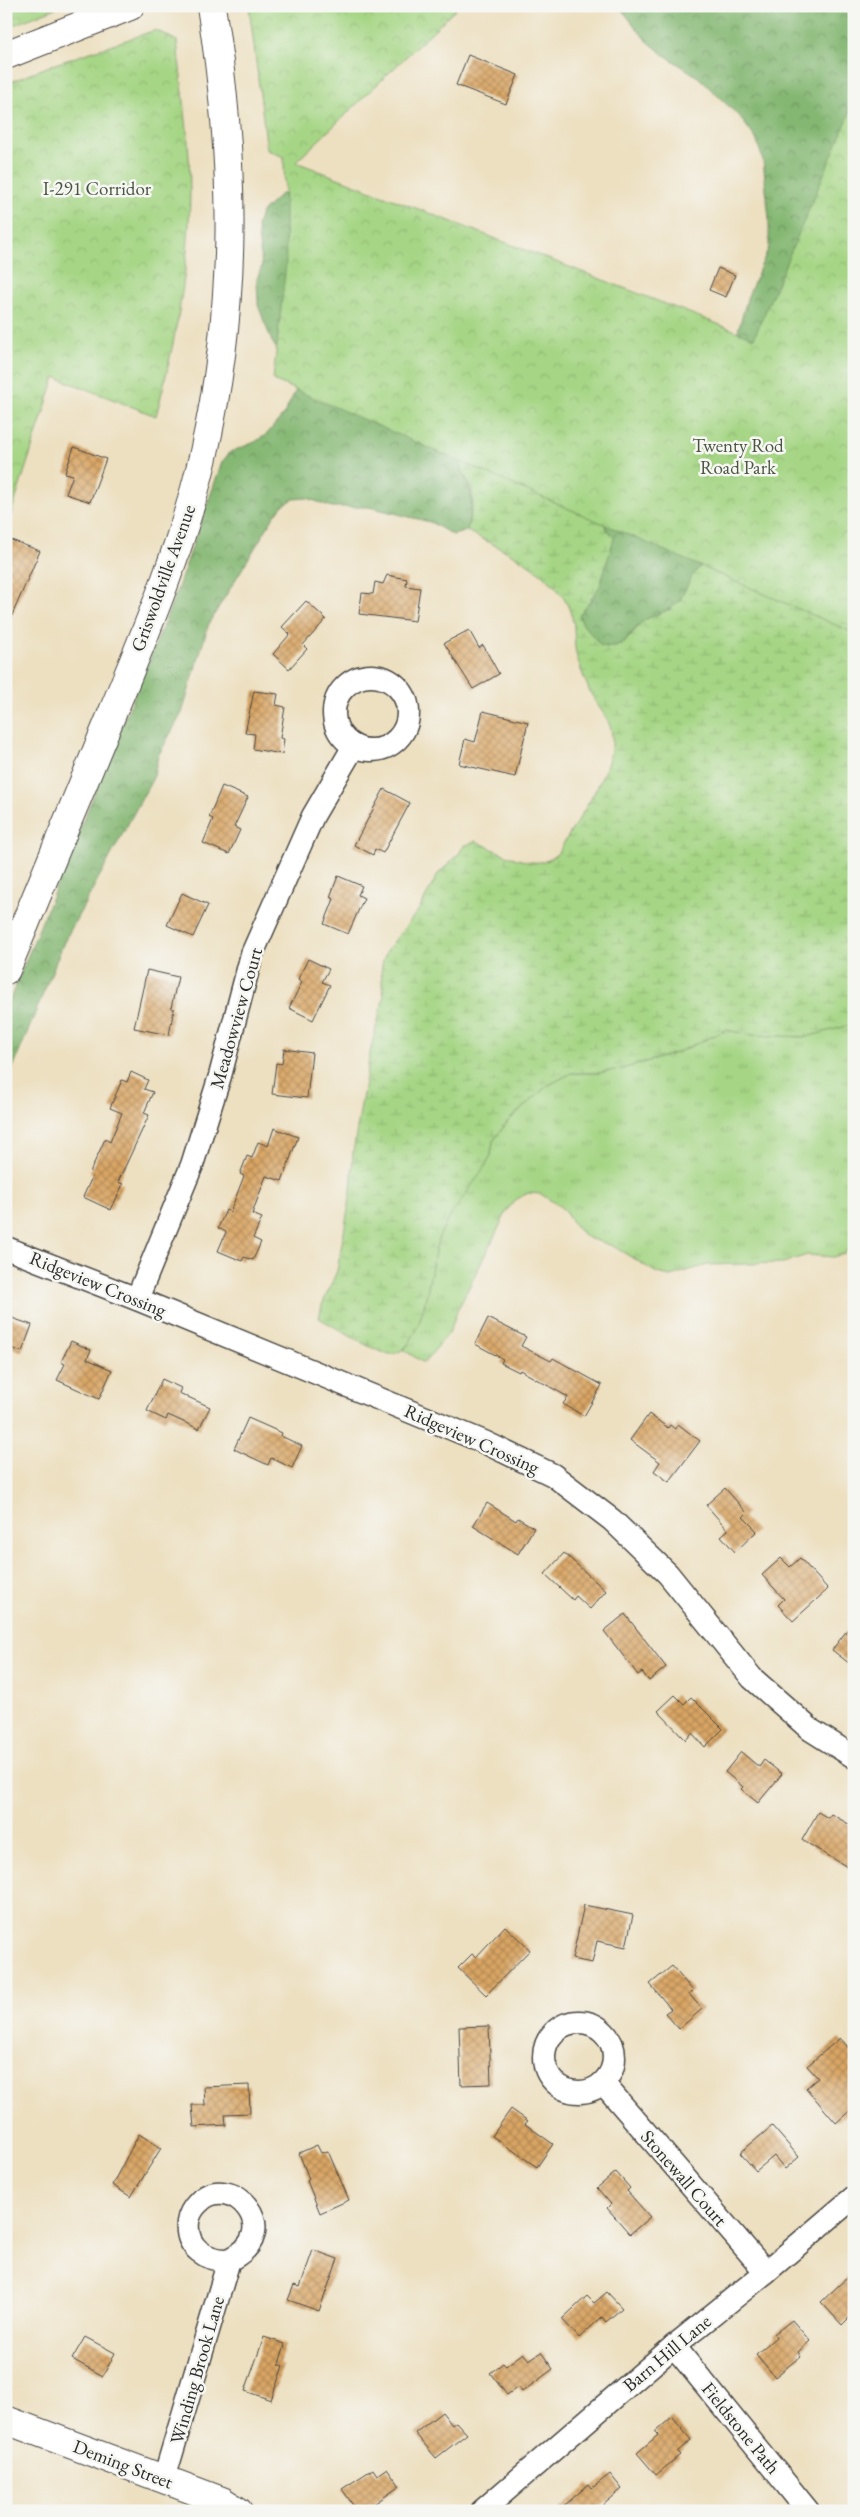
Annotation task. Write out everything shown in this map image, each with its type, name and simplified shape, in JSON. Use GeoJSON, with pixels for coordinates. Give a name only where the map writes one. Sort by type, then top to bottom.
{"type":"FeatureCollection","features":[{"type":"Feature","properties":{"kind":"street"},"geometry":{"type":"LineString","coordinates":[[6,55],[130,6]]}},
{"type":"Feature","properties":{"kind":"street","name":"Griswoldville Avenue"},"geometry":{"type":"LineString","coordinates":[[6,970],[153,613],[192,496],[211,418],[224,336],[230,258],[230,164],[223,87],[210,6]]}},
{"type":"Feature","properties":{"kind":"street","name":"Meadowview Court"},"geometry":{"type":"LineString","coordinates":[[136,1299],[192,1165],[220,1076],[252,954],[313,816],[354,746]]}},
{"type":"Feature","properties":{"kind":"street","name":"Ridgeview Crossing"},"geometry":{"type":"LineString","coordinates":[[6,1248],[136,1299],[474,1438],[553,1475],[612,1520],[668,1574],[752,1678],[811,1730],[854,1757]]}},
{"type":"Feature","properties":{"kind":"street","name":"Stonewall Court"},"geometry":{"type":"LineString","coordinates":[[603,2083],[766,2272]]}},
{"type":"Feature","properties":{"kind":"street","name":"Barn Hill Lane"},"geometry":{"type":"LineString","coordinates":[[482,2511],[674,2346],[766,2272],[854,2197]]}},
{"type":"Feature","properties":{"kind":"street","name":"Winding Brook Lane"},"geometry":{"type":"LineString","coordinates":[[164,2480],[229,2260]]}},
{"type":"Feature","properties":{"kind":"street","name":"Fieldstone Path"},"geometry":{"type":"LineString","coordinates":[[674,2346],[808,2511]]}},
{"type":"Feature","properties":{"kind":"street","name":"Deming Street"},"geometry":{"type":"LineString","coordinates":[[6,2420],[222,2501],[238,2511]]}},
{"type":"Feature","properties":{"kind":"green space"},"geometry":{"type":"Polygon","coordinates":[[[6,6],[61,6],[6,28],[6,6]]]}},
{"type":"Feature","properties":{"kind":"green space","name":"Twenty Rod Road Park"},"geometry":{"type":"Polygon","coordinates":[[[249,6],[459,6],[296,162],[754,338],[854,104],[854,633],[273,380],[286,264],[284,157],[267,150],[249,6]]]}},
{"type":"Feature","properties":{"kind":"green space"},"geometry":{"type":"Polygon","coordinates":[[[619,6],[854,6],[854,78],[843,160],[854,208],[854,622],[692,576],[676,604],[645,620],[623,643],[601,646],[583,625],[579,616],[584,605],[594,597],[606,528],[601,516],[460,467],[468,485],[471,505],[467,531],[453,535],[430,522],[369,507],[332,507],[307,498],[294,499],[283,505],[209,623],[182,713],[158,756],[154,776],[64,942],[6,1085],[6,1009],[174,599],[222,462],[230,452],[255,442],[267,434],[284,414],[296,390],[295,376],[272,342],[258,305],[257,279],[262,266],[257,226],[261,213],[281,194],[295,194],[733,348],[748,296],[769,247],[769,219],[763,160],[756,139],[740,117],[698,77],[663,54],[645,39],[619,6]]]}},
{"type":"Feature","properties":{"kind":"green space","name":"I-291 Corridor"},"geometry":{"type":"Polygon","coordinates":[[[156,30],[177,41],[187,129],[190,191],[187,256],[183,288],[156,416],[55,377],[6,529],[6,84],[52,65],[156,30]]]}},
{"type":"Feature","properties":{"kind":"green space"},"geometry":{"type":"Polygon","coordinates":[[[463,454],[601,516],[606,528],[614,538],[600,586],[579,616],[583,625],[601,646],[614,648],[626,641],[644,620],[670,609],[680,600],[692,576],[709,556],[854,622],[854,1024],[806,1037],[753,1035],[726,1030],[676,1053],[625,1068],[598,1073],[571,1073],[547,1086],[509,1120],[493,1141],[491,1155],[485,1166],[454,1211],[439,1237],[419,1323],[412,1339],[403,1349],[391,1354],[366,1345],[319,1318],[322,1305],[337,1271],[351,1193],[353,1152],[371,1048],[384,997],[381,972],[383,960],[388,949],[420,908],[438,874],[457,856],[464,846],[476,841],[511,857],[531,862],[548,860],[558,853],[604,773],[612,745],[611,728],[591,695],[579,663],[575,648],[573,621],[566,601],[556,587],[529,565],[467,531],[473,497],[462,467],[463,454]]]}},
{"type":"Feature","properties":{"kind":"green space"},"geometry":{"type":"Polygon","coordinates":[[[853,1024],[854,1242],[845,1253],[833,1257],[807,1255],[783,1263],[707,1265],[670,1276],[657,1273],[613,1246],[588,1238],[578,1230],[562,1208],[541,1194],[528,1193],[517,1199],[508,1209],[458,1309],[449,1333],[424,1363],[404,1350],[412,1337],[423,1310],[435,1251],[442,1230],[485,1166],[491,1155],[493,1141],[509,1120],[547,1086],[571,1073],[598,1073],[625,1068],[676,1053],[726,1030],[753,1035],[806,1037],[853,1024]]]}},
{"type":"Feature","properties":{"kind":"building"},"geometry":{"type":"Polygon","coordinates":[[[468,55],[518,75],[506,104],[456,85],[468,55]]]}},
{"type":"Feature","properties":{"kind":"building"},"geometry":{"type":"Polygon","coordinates":[[[718,268],[735,275],[726,297],[709,290],[718,268]]]}},
{"type":"Feature","properties":{"kind":"building"},"geometry":{"type":"Polygon","coordinates":[[[74,447],[106,459],[90,502],[66,494],[73,475],[65,473],[74,447]]]}},
{"type":"Feature","properties":{"kind":"building"},"geometry":{"type":"Polygon","coordinates":[[[6,538],[40,551],[6,629],[6,538]]]}},
{"type":"Feature","properties":{"kind":"building"},"geometry":{"type":"Polygon","coordinates":[[[387,575],[407,579],[406,586],[420,588],[415,621],[359,614],[362,593],[373,594],[375,582],[383,584],[387,575]]]}},
{"type":"Feature","properties":{"kind":"building"},"geometry":{"type":"Polygon","coordinates":[[[306,601],[326,619],[303,645],[307,649],[289,669],[273,654],[290,634],[282,627],[306,601]]]}},
{"type":"Feature","properties":{"kind":"building"},"geometry":{"type":"Polygon","coordinates":[[[469,630],[479,648],[483,645],[499,674],[473,689],[444,643],[469,630]]]}},
{"type":"Feature","properties":{"kind":"building"},"geometry":{"type":"Polygon","coordinates":[[[254,691],[278,694],[276,705],[285,707],[280,738],[284,739],[282,754],[253,749],[255,734],[245,733],[254,691]]]}},
{"type":"Feature","properties":{"kind":"building"},"geometry":{"type":"Polygon","coordinates":[[[483,711],[528,722],[515,777],[459,764],[465,739],[475,742],[483,711]]]}},
{"type":"Feature","properties":{"kind":"building"},"geometry":{"type":"Polygon","coordinates":[[[222,786],[248,797],[234,827],[240,830],[229,854],[203,843],[213,819],[209,817],[222,786]]]}},
{"type":"Feature","properties":{"kind":"building"},"geometry":{"type":"Polygon","coordinates":[[[384,789],[410,803],[383,853],[375,849],[373,855],[354,845],[384,789]]]}},
{"type":"Feature","properties":{"kind":"building"},"geometry":{"type":"Polygon","coordinates":[[[338,876],[362,886],[358,895],[364,898],[348,934],[324,924],[334,899],[330,897],[338,876]]]}},
{"type":"Feature","properties":{"kind":"building"},"geometry":{"type":"Polygon","coordinates":[[[182,893],[208,905],[193,937],[167,925],[182,893]]]}},
{"type":"Feature","properties":{"kind":"building"},"geometry":{"type":"Polygon","coordinates":[[[308,959],[329,969],[322,982],[330,985],[313,1020],[289,1008],[302,982],[298,979],[308,959]]]}},
{"type":"Feature","properties":{"kind":"building"},"geometry":{"type":"Polygon","coordinates":[[[147,970],[178,977],[171,1008],[174,1009],[169,1035],[134,1028],[147,970]]]}},
{"type":"Feature","properties":{"kind":"building"},"geometry":{"type":"Polygon","coordinates":[[[284,1049],[312,1053],[307,1098],[272,1094],[276,1063],[282,1064],[284,1049]]]}},
{"type":"Feature","properties":{"kind":"building"},"geometry":{"type":"Polygon","coordinates":[[[131,1072],[148,1080],[144,1089],[153,1092],[144,1113],[149,1115],[118,1182],[123,1184],[111,1210],[83,1197],[93,1175],[90,1172],[105,1139],[110,1142],[122,1113],[110,1108],[122,1080],[127,1082],[131,1072]]]}},
{"type":"Feature","properties":{"kind":"building"},"geometry":{"type":"Polygon","coordinates":[[[274,1128],[298,1137],[282,1181],[266,1176],[252,1214],[262,1218],[253,1238],[261,1242],[253,1260],[244,1257],[242,1261],[218,1251],[226,1232],[218,1228],[226,1210],[230,1212],[244,1176],[240,1174],[247,1156],[252,1158],[258,1142],[268,1146],[274,1128]]]}},
{"type":"Feature","properties":{"kind":"building"},"geometry":{"type":"Polygon","coordinates":[[[6,1316],[32,1325],[22,1352],[6,1346],[6,1316]]]}},
{"type":"Feature","properties":{"kind":"building"},"geometry":{"type":"Polygon","coordinates":[[[488,1318],[526,1337],[521,1346],[551,1361],[553,1358],[602,1385],[584,1416],[563,1404],[568,1397],[520,1370],[519,1372],[501,1363],[503,1359],[475,1344],[488,1318]]]}},
{"type":"Feature","properties":{"kind":"building"},"geometry":{"type":"Polygon","coordinates":[[[71,1341],[91,1350],[87,1359],[112,1370],[99,1399],[57,1380],[65,1364],[61,1362],[71,1341]]]}},
{"type":"Feature","properties":{"kind":"building"},"geometry":{"type":"Polygon","coordinates":[[[162,1379],[181,1388],[179,1393],[210,1407],[199,1429],[168,1415],[166,1420],[147,1411],[162,1379]]]}},
{"type":"Feature","properties":{"kind":"building"},"geometry":{"type":"Polygon","coordinates":[[[649,1414],[668,1428],[670,1425],[675,1429],[678,1424],[700,1441],[669,1482],[654,1471],[660,1462],[630,1440],[649,1414]]]}},
{"type":"Feature","properties":{"kind":"building"},"geometry":{"type":"Polygon","coordinates":[[[248,1418],[282,1433],[281,1436],[302,1446],[292,1468],[271,1458],[268,1465],[234,1449],[248,1418]]]}},
{"type":"Feature","properties":{"kind":"building"},"geometry":{"type":"Polygon","coordinates":[[[725,1488],[747,1513],[743,1517],[757,1531],[735,1552],[721,1536],[728,1530],[706,1505],[725,1488]]]}},
{"type":"Feature","properties":{"kind":"building"},"geometry":{"type":"Polygon","coordinates":[[[487,1503],[516,1521],[518,1518],[534,1528],[518,1554],[473,1526],[487,1503]]]}},
{"type":"Feature","properties":{"kind":"building"},"geometry":{"type":"Polygon","coordinates":[[[564,1553],[606,1591],[590,1609],[576,1596],[573,1600],[545,1574],[564,1553]]]}},
{"type":"Feature","properties":{"kind":"building"},"geometry":{"type":"Polygon","coordinates":[[[781,1558],[790,1567],[800,1558],[828,1589],[793,1621],[778,1605],[784,1599],[762,1575],[781,1558]]]}},
{"type":"Feature","properties":{"kind":"building"},"geometry":{"type":"Polygon","coordinates":[[[625,1614],[666,1667],[649,1681],[642,1672],[638,1675],[604,1631],[625,1614]]]}},
{"type":"Feature","properties":{"kind":"building"},"geometry":{"type":"Polygon","coordinates":[[[854,1621],[854,1667],[832,1650],[854,1621]]]}},
{"type":"Feature","properties":{"kind":"building"},"geometry":{"type":"Polygon","coordinates":[[[675,1695],[684,1704],[691,1697],[723,1729],[705,1747],[692,1733],[686,1740],[658,1711],[675,1695]]]}},
{"type":"Feature","properties":{"kind":"building"},"geometry":{"type":"Polygon","coordinates":[[[741,1752],[759,1767],[764,1760],[782,1774],[758,1803],[725,1772],[741,1752]]]}},
{"type":"Feature","properties":{"kind":"building"},"geometry":{"type":"Polygon","coordinates":[[[818,1812],[828,1818],[831,1814],[854,1827],[854,1871],[802,1840],[818,1812]]]}},
{"type":"Feature","properties":{"kind":"building"},"geometry":{"type":"Polygon","coordinates":[[[584,1905],[633,1915],[626,1947],[597,1941],[592,1963],[572,1959],[584,1905]]]}},
{"type":"Feature","properties":{"kind":"building"},"geometry":{"type":"Polygon","coordinates":[[[505,1926],[530,1950],[486,1995],[458,1968],[472,1954],[476,1957],[505,1926]]]}},
{"type":"Feature","properties":{"kind":"building"},"geometry":{"type":"Polygon","coordinates":[[[672,1966],[693,1991],[689,1994],[702,2009],[679,2029],[665,2013],[671,2009],[650,1984],[672,1966]]]}},
{"type":"Feature","properties":{"kind":"building"},"geometry":{"type":"Polygon","coordinates":[[[489,2026],[491,2084],[461,2085],[459,2027],[489,2026]]]}},
{"type":"Feature","properties":{"kind":"building"},"geometry":{"type":"Polygon","coordinates":[[[840,2038],[854,2054],[854,2107],[836,2123],[806,2088],[818,2078],[807,2066],[840,2038]]]}},
{"type":"Feature","properties":{"kind":"building"},"geometry":{"type":"Polygon","coordinates":[[[249,2085],[250,2113],[225,2114],[226,2125],[194,2127],[192,2105],[205,2105],[204,2087],[249,2085]]]}},
{"type":"Feature","properties":{"kind":"building"},"geometry":{"type":"Polygon","coordinates":[[[511,2109],[528,2121],[525,2124],[553,2144],[537,2167],[492,2136],[511,2109]]]}},
{"type":"Feature","properties":{"kind":"building"},"geometry":{"type":"Polygon","coordinates":[[[772,2126],[799,2157],[785,2169],[774,2156],[756,2171],[740,2153],[772,2126]]]}},
{"type":"Feature","properties":{"kind":"building"},"geometry":{"type":"Polygon","coordinates":[[[139,2134],[161,2148],[131,2197],[112,2185],[139,2134]]]}},
{"type":"Feature","properties":{"kind":"building"},"geometry":{"type":"Polygon","coordinates":[[[317,2145],[321,2153],[328,2151],[349,2200],[320,2213],[307,2181],[309,2179],[299,2153],[317,2145]]]}},
{"type":"Feature","properties":{"kind":"building"},"geometry":{"type":"Polygon","coordinates":[[[616,2172],[630,2188],[627,2191],[650,2217],[630,2234],[607,2208],[611,2204],[597,2188],[616,2172]]]}},
{"type":"Feature","properties":{"kind":"building"},"geometry":{"type":"Polygon","coordinates":[[[313,2250],[338,2259],[319,2311],[288,2300],[294,2285],[300,2287],[313,2250]]]}},
{"type":"Feature","properties":{"kind":"building"},"geometry":{"type":"Polygon","coordinates":[[[854,2271],[854,2313],[842,2325],[821,2302],[854,2271]]]}},
{"type":"Feature","properties":{"kind":"building"},"geometry":{"type":"Polygon","coordinates":[[[607,2292],[622,2308],[606,2322],[602,2317],[579,2338],[562,2319],[587,2296],[594,2303],[607,2292]]]}},
{"type":"Feature","properties":{"kind":"building"},"geometry":{"type":"Polygon","coordinates":[[[792,2320],[810,2341],[798,2352],[801,2356],[775,2377],[756,2354],[776,2337],[774,2334],[792,2320]]]}},
{"type":"Feature","properties":{"kind":"building"},"geometry":{"type":"Polygon","coordinates":[[[85,2337],[115,2353],[103,2376],[72,2359],[85,2337]]]}},
{"type":"Feature","properties":{"kind":"building"},"geometry":{"type":"Polygon","coordinates":[[[264,2337],[285,2344],[279,2364],[283,2366],[271,2400],[245,2391],[264,2337]]]}},
{"type":"Feature","properties":{"kind":"building"},"geometry":{"type":"Polygon","coordinates":[[[541,2352],[553,2369],[522,2392],[518,2387],[507,2395],[490,2373],[503,2363],[506,2366],[523,2353],[529,2360],[541,2352]]]}},
{"type":"Feature","properties":{"kind":"building"},"geometry":{"type":"Polygon","coordinates":[[[442,2412],[452,2425],[456,2422],[467,2434],[436,2458],[415,2433],[442,2412]]]}},
{"type":"Feature","properties":{"kind":"building"},"geometry":{"type":"Polygon","coordinates":[[[672,2417],[691,2440],[677,2452],[680,2455],[656,2475],[637,2453],[658,2435],[655,2432],[672,2417]]]}},
{"type":"Feature","properties":{"kind":"building"},"geometry":{"type":"Polygon","coordinates":[[[387,2468],[400,2486],[364,2511],[357,2511],[342,2489],[373,2469],[377,2475],[387,2468]]]}},
{"type":"Feature","properties":{"kind":"building"},"geometry":{"type":"Polygon","coordinates":[[[610,2474],[622,2489],[596,2511],[558,2511],[589,2484],[592,2488],[610,2474]]]}}]}
